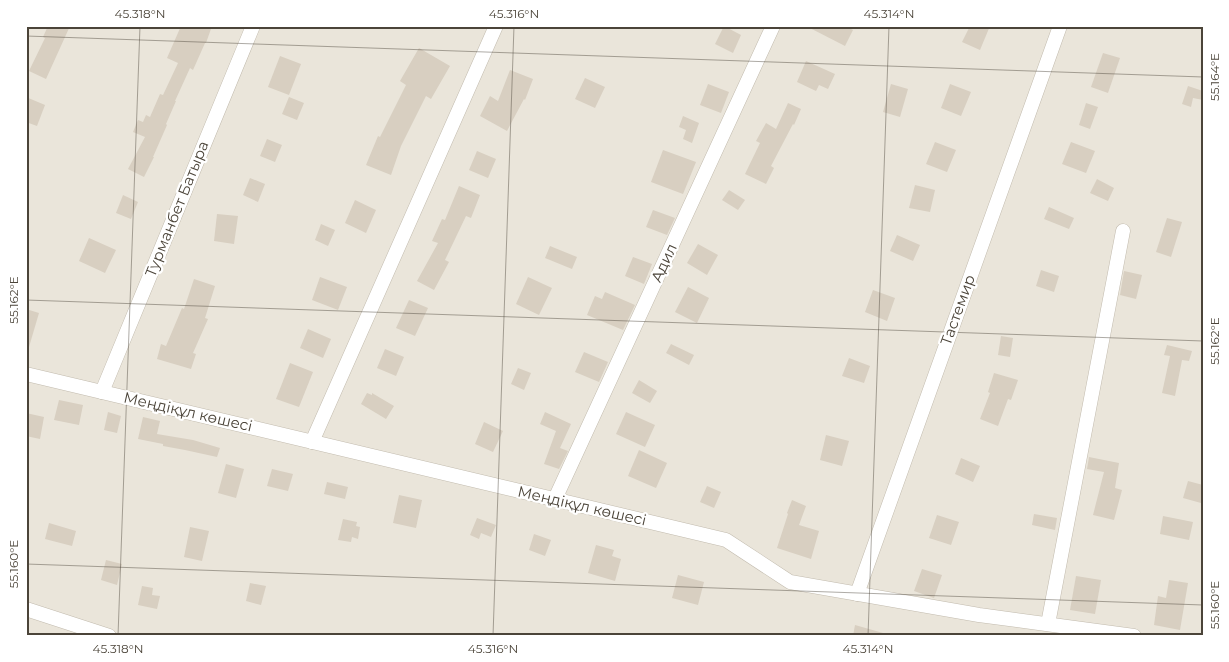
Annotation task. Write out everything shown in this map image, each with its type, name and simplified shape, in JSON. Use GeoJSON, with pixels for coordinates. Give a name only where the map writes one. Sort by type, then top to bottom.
{"type":"FeatureCollection","features":[{"type":"Feature","properties":{"kind":"street","name":"Турманбет Батыра"},"geometry":{"type":"LineString","coordinates":[[102,392],[252,26]]}},
{"type":"Feature","properties":{"kind":"street"},"geometry":{"type":"LineString","coordinates":[[312,442],[496,26]]}},
{"type":"Feature","properties":{"kind":"street","name":"Адил"},"geometry":{"type":"LineString","coordinates":[[555,499],[773,26]]}},
{"type":"Feature","properties":{"kind":"street","name":"Тастемир"},"geometry":{"type":"LineString","coordinates":[[857,594],[1060,26]]}},
{"type":"Feature","properties":{"kind":"street"},"geometry":{"type":"LineString","coordinates":[[1048,624],[1123,231]]}},
{"type":"Feature","properties":{"kind":"street","name":"Меңдіқұл көшесі"},"geometry":{"type":"LineString","coordinates":[[26,374],[726,540],[790,582],[978,615],[1125,635]]}},
{"type":"Feature","properties":{"kind":"street"},"geometry":{"type":"LineString","coordinates":[[26,609],[109,636]]}},
{"type":"Feature","properties":{"kind":"shaded area"},"geometry":{"type":"Polygon","coordinates":[[[26,26],[1203,26],[1203,636],[26,636],[26,26]]]}},
{"type":"Feature","properties":{"kind":"building"},"geometry":{"type":"Polygon","coordinates":[[[48,26],[70,26],[46,79],[29,71],[45,38],[43,37],[48,26]]]}},
{"type":"Feature","properties":{"kind":"building"},"geometry":{"type":"Polygon","coordinates":[[[181,26],[212,26],[193,70],[190,68],[175,101],[154,157],[144,177],[128,169],[145,137],[133,132],[138,120],[143,122],[146,115],[150,117],[160,94],[163,95],[178,63],[167,58],[181,26]]]}},
{"type":"Feature","properties":{"kind":"building"},"geometry":{"type":"Polygon","coordinates":[[[724,26],[741,35],[733,53],[715,44],[724,26]]]}},
{"type":"Feature","properties":{"kind":"building"},"geometry":{"type":"Polygon","coordinates":[[[806,26],[845,26],[853,30],[845,46],[806,26]]]}},
{"type":"Feature","properties":{"kind":"building"},"geometry":{"type":"Polygon","coordinates":[[[970,26],[990,26],[980,50],[962,42],[970,26]]]}},
{"type":"Feature","properties":{"kind":"building"},"geometry":{"type":"Polygon","coordinates":[[[419,48],[450,66],[431,99],[426,96],[401,146],[391,175],[366,165],[378,136],[380,137],[406,85],[400,81],[419,48]]]}},
{"type":"Feature","properties":{"kind":"building"},"geometry":{"type":"Polygon","coordinates":[[[1103,53],[1120,58],[1108,93],[1091,87],[1103,53]]]}},
{"type":"Feature","properties":{"kind":"building"},"geometry":{"type":"Polygon","coordinates":[[[280,56],[301,64],[289,95],[268,87],[280,56]]]}},
{"type":"Feature","properties":{"kind":"building"},"geometry":{"type":"Polygon","coordinates":[[[806,61],[835,74],[828,89],[819,85],[816,91],[797,82],[806,61]]]}},
{"type":"Feature","properties":{"kind":"building"},"geometry":{"type":"Polygon","coordinates":[[[510,70],[533,79],[525,100],[507,131],[480,116],[490,96],[498,101],[510,70]]]}},
{"type":"Feature","properties":{"kind":"building"},"geometry":{"type":"Polygon","coordinates":[[[585,78],[605,87],[595,108],[575,99],[585,78]]]}},
{"type":"Feature","properties":{"kind":"building"},"geometry":{"type":"Polygon","coordinates":[[[708,84],[729,92],[721,113],[700,105],[708,84]]]}},
{"type":"Feature","properties":{"kind":"building"},"geometry":{"type":"Polygon","coordinates":[[[891,84],[908,89],[900,117],[883,112],[891,84]]]}},
{"type":"Feature","properties":{"kind":"building"},"geometry":{"type":"Polygon","coordinates":[[[950,84],[971,92],[961,116],[941,108],[950,84]]]}},
{"type":"Feature","properties":{"kind":"building"},"geometry":{"type":"Polygon","coordinates":[[[1188,86],[1203,91],[1203,100],[1193,98],[1191,107],[1182,104],[1188,86]]]}},
{"type":"Feature","properties":{"kind":"building"},"geometry":{"type":"Polygon","coordinates":[[[26,97],[45,105],[37,126],[26,122],[26,97]]]}},
{"type":"Feature","properties":{"kind":"building"},"geometry":{"type":"Polygon","coordinates":[[[289,97],[304,103],[297,120],[282,114],[289,97]]]}},
{"type":"Feature","properties":{"kind":"building"},"geometry":{"type":"Polygon","coordinates":[[[788,103],[801,109],[771,166],[774,168],[766,184],[745,174],[760,143],[756,141],[766,123],[776,129],[788,103]]]}},
{"type":"Feature","properties":{"kind":"building"},"geometry":{"type":"Polygon","coordinates":[[[1086,103],[1098,107],[1090,129],[1079,125],[1086,103]]]}},
{"type":"Feature","properties":{"kind":"building"},"geometry":{"type":"Polygon","coordinates":[[[683,116],[699,123],[692,143],[683,139],[686,130],[679,127],[683,116]]]}},
{"type":"Feature","properties":{"kind":"building"},"geometry":{"type":"Polygon","coordinates":[[[267,139],[282,145],[275,162],[260,156],[267,139]]]}},
{"type":"Feature","properties":{"kind":"building"},"geometry":{"type":"Polygon","coordinates":[[[935,142],[956,150],[947,172],[926,164],[935,142]]]}},
{"type":"Feature","properties":{"kind":"building"},"geometry":{"type":"Polygon","coordinates":[[[1071,142],[1095,151],[1086,173],[1062,164],[1071,142]]]}},
{"type":"Feature","properties":{"kind":"building"},"geometry":{"type":"Polygon","coordinates":[[[663,150],[696,162],[683,194],[651,182],[663,150]]]}},
{"type":"Feature","properties":{"kind":"building"},"geometry":{"type":"Polygon","coordinates":[[[477,151],[496,159],[488,178],[469,170],[477,151]]]}},
{"type":"Feature","properties":{"kind":"building"},"geometry":{"type":"Polygon","coordinates":[[[250,178],[265,184],[258,202],[243,195],[250,178]]]}},
{"type":"Feature","properties":{"kind":"building"},"geometry":{"type":"Polygon","coordinates":[[[1097,179],[1114,188],[1108,201],[1090,193],[1097,179]]]}},
{"type":"Feature","properties":{"kind":"building"},"geometry":{"type":"Polygon","coordinates":[[[915,185],[935,190],[930,212],[909,208],[915,185]]]}},
{"type":"Feature","properties":{"kind":"building"},"geometry":{"type":"Polygon","coordinates":[[[459,186],[480,195],[471,218],[466,216],[445,260],[449,262],[434,290],[417,281],[438,243],[432,241],[442,219],[445,220],[459,186]]]}},
{"type":"Feature","properties":{"kind":"building"},"geometry":{"type":"Polygon","coordinates":[[[729,190],[745,200],[738,210],[722,200],[729,190]]]}},
{"type":"Feature","properties":{"kind":"building"},"geometry":{"type":"Polygon","coordinates":[[[123,195],[138,202],[131,219],[116,213],[123,195]]]}},
{"type":"Feature","properties":{"kind":"building"},"geometry":{"type":"Polygon","coordinates":[[[355,200],[376,210],[366,233],[345,223],[355,200]]]}},
{"type":"Feature","properties":{"kind":"building"},"geometry":{"type":"Polygon","coordinates":[[[1049,207],[1074,218],[1069,229],[1044,219],[1049,207]]]}},
{"type":"Feature","properties":{"kind":"building"},"geometry":{"type":"Polygon","coordinates":[[[653,210],[675,218],[667,235],[646,227],[653,210]]]}},
{"type":"Feature","properties":{"kind":"building"},"geometry":{"type":"Polygon","coordinates":[[[217,214],[238,216],[234,244],[214,241],[217,214]]]}},
{"type":"Feature","properties":{"kind":"building"},"geometry":{"type":"Polygon","coordinates":[[[1167,218],[1182,222],[1171,257],[1156,252],[1167,218]]]}},
{"type":"Feature","properties":{"kind":"building"},"geometry":{"type":"Polygon","coordinates":[[[321,224],[335,230],[328,246],[315,240],[321,224]]]}},
{"type":"Feature","properties":{"kind":"building"},"geometry":{"type":"Polygon","coordinates":[[[897,235],[920,245],[913,261],[890,251],[897,235]]]}},
{"type":"Feature","properties":{"kind":"building"},"geometry":{"type":"Polygon","coordinates":[[[89,238],[116,250],[105,273],[79,261],[89,238]]]}},
{"type":"Feature","properties":{"kind":"building"},"geometry":{"type":"Polygon","coordinates":[[[698,244],[718,255],[707,275],[687,263],[698,244]]]}},
{"type":"Feature","properties":{"kind":"building"},"geometry":{"type":"Polygon","coordinates":[[[550,246],[577,257],[572,269],[545,258],[550,246]]]}},
{"type":"Feature","properties":{"kind":"building"},"geometry":{"type":"Polygon","coordinates":[[[633,257],[652,264],[644,284],[625,276],[633,257]]]}},
{"type":"Feature","properties":{"kind":"building"},"geometry":{"type":"Polygon","coordinates":[[[1041,270],[1059,276],[1054,292],[1036,286],[1041,270]]]}},
{"type":"Feature","properties":{"kind":"building"},"geometry":{"type":"Polygon","coordinates":[[[1124,271],[1142,275],[1136,299],[1120,295],[1124,271]]]}},
{"type":"Feature","properties":{"kind":"building"},"geometry":{"type":"Polygon","coordinates":[[[320,277],[347,287],[338,310],[312,300],[320,277]]]}},
{"type":"Feature","properties":{"kind":"building"},"geometry":{"type":"Polygon","coordinates":[[[528,277],[552,288],[539,315],[516,304],[528,277]]]}},
{"type":"Feature","properties":{"kind":"building"},"geometry":{"type":"Polygon","coordinates":[[[194,279],[215,286],[205,318],[208,319],[193,353],[196,354],[191,369],[157,359],[161,344],[166,346],[182,308],[184,309],[194,279]]]}},
{"type":"Feature","properties":{"kind":"building"},"geometry":{"type":"Polygon","coordinates":[[[688,287],[709,298],[697,323],[675,312],[688,287]]]}},
{"type":"Feature","properties":{"kind":"building"},"geometry":{"type":"Polygon","coordinates":[[[873,290],[895,298],[887,321],[865,312],[873,290]]]}},
{"type":"Feature","properties":{"kind":"building"},"geometry":{"type":"Polygon","coordinates":[[[605,292],[635,305],[623,330],[587,315],[595,296],[602,299],[605,292]]]}},
{"type":"Feature","properties":{"kind":"building"},"geometry":{"type":"Polygon","coordinates":[[[409,300],[428,308],[415,336],[396,328],[409,300]]]}},
{"type":"Feature","properties":{"kind":"building"},"geometry":{"type":"Polygon","coordinates":[[[26,309],[39,313],[29,347],[26,347],[26,309]]]}},
{"type":"Feature","properties":{"kind":"building"},"geometry":{"type":"Polygon","coordinates":[[[308,329],[331,339],[323,358],[300,348],[308,329]]]}},
{"type":"Feature","properties":{"kind":"building"},"geometry":{"type":"Polygon","coordinates":[[[1001,336],[1013,338],[1010,357],[998,355],[1001,336]]]}},
{"type":"Feature","properties":{"kind":"building"},"geometry":{"type":"Polygon","coordinates":[[[671,344],[694,355],[689,365],[666,353],[671,344]]]}},
{"type":"Feature","properties":{"kind":"building"},"geometry":{"type":"Polygon","coordinates":[[[1167,345],[1192,351],[1189,361],[1182,360],[1175,396],[1162,393],[1170,356],[1164,355],[1167,345]]]}},
{"type":"Feature","properties":{"kind":"building"},"geometry":{"type":"Polygon","coordinates":[[[385,349],[404,357],[396,376],[377,368],[385,349]]]}},
{"type":"Feature","properties":{"kind":"building"},"geometry":{"type":"Polygon","coordinates":[[[584,352],[608,362],[599,382],[575,372],[584,352]]]}},
{"type":"Feature","properties":{"kind":"building"},"geometry":{"type":"Polygon","coordinates":[[[849,358],[870,366],[864,383],[842,376],[849,358]]]}},
{"type":"Feature","properties":{"kind":"building"},"geometry":{"type":"Polygon","coordinates":[[[290,363],[313,372],[299,407],[276,399],[290,363]]]}},
{"type":"Feature","properties":{"kind":"building"},"geometry":{"type":"Polygon","coordinates":[[[518,368],[531,373],[524,390],[511,384],[518,368]]]}},
{"type":"Feature","properties":{"kind":"building"},"geometry":{"type":"Polygon","coordinates":[[[994,373],[1018,380],[1011,400],[1008,399],[998,426],[980,419],[990,393],[988,392],[994,373]]]}},
{"type":"Feature","properties":{"kind":"building"},"geometry":{"type":"Polygon","coordinates":[[[639,380],[657,391],[650,403],[632,393],[639,380]]]}},
{"type":"Feature","properties":{"kind":"building"},"geometry":{"type":"Polygon","coordinates":[[[367,393],[372,395],[372,393],[394,406],[386,419],[361,404],[367,393]]]}},
{"type":"Feature","properties":{"kind":"building"},"geometry":{"type":"Polygon","coordinates":[[[59,400],[83,405],[79,425],[54,420],[59,400]]]}},
{"type":"Feature","properties":{"kind":"building"},"geometry":{"type":"Polygon","coordinates":[[[108,412],[121,416],[117,433],[104,430],[108,412]]]}},
{"type":"Feature","properties":{"kind":"building"},"geometry":{"type":"Polygon","coordinates":[[[545,412],[571,424],[560,448],[568,451],[559,469],[544,464],[556,431],[540,424],[545,412]]]}},
{"type":"Feature","properties":{"kind":"building"},"geometry":{"type":"Polygon","coordinates":[[[626,412],[655,425],[645,447],[616,434],[626,412]]]}},
{"type":"Feature","properties":{"kind":"building"},"geometry":{"type":"Polygon","coordinates":[[[26,413],[44,417],[40,439],[26,436],[26,413]]]}},
{"type":"Feature","properties":{"kind":"building"},"geometry":{"type":"Polygon","coordinates":[[[143,417],[160,421],[157,434],[193,440],[220,448],[217,457],[138,439],[143,417]]]}},
{"type":"Feature","properties":{"kind":"building"},"geometry":{"type":"Polygon","coordinates":[[[484,422],[503,431],[493,452],[475,444],[484,422]]]}},
{"type":"Feature","properties":{"kind":"building"},"geometry":{"type":"Polygon","coordinates":[[[826,435],[849,441],[842,466],[820,460],[826,435]]]}},
{"type":"Feature","properties":{"kind":"building"},"geometry":{"type":"Polygon","coordinates":[[[639,450],[667,463],[656,488],[628,476],[639,450]]]}},
{"type":"Feature","properties":{"kind":"building"},"geometry":{"type":"Polygon","coordinates":[[[1089,457],[1119,463],[1115,488],[1122,490],[1114,520],[1093,515],[1104,472],[1087,469],[1089,457]]]}},
{"type":"Feature","properties":{"kind":"building"},"geometry":{"type":"Polygon","coordinates":[[[961,458],[980,466],[973,482],[955,474],[961,458]]]}},
{"type":"Feature","properties":{"kind":"building"},"geometry":{"type":"Polygon","coordinates":[[[226,464],[244,469],[236,498],[218,493],[226,464]]]}},
{"type":"Feature","properties":{"kind":"building"},"geometry":{"type":"Polygon","coordinates":[[[272,469],[293,474],[288,491],[267,486],[272,469]]]}},
{"type":"Feature","properties":{"kind":"building"},"geometry":{"type":"Polygon","coordinates":[[[1188,481],[1203,485],[1201,503],[1183,498],[1188,481]]]}},
{"type":"Feature","properties":{"kind":"building"},"geometry":{"type":"Polygon","coordinates":[[[327,482],[348,487],[345,499],[324,494],[327,482]]]}},
{"type":"Feature","properties":{"kind":"building"},"geometry":{"type":"Polygon","coordinates":[[[707,486],[721,492],[714,508],[700,502],[707,486]]]}},
{"type":"Feature","properties":{"kind":"building"},"geometry":{"type":"Polygon","coordinates":[[[399,495],[422,500],[416,528],[393,523],[399,495]]]}},
{"type":"Feature","properties":{"kind":"building"},"geometry":{"type":"Polygon","coordinates":[[[792,500],[806,506],[799,525],[819,531],[811,559],[777,548],[792,500]]]}},
{"type":"Feature","properties":{"kind":"building"},"geometry":{"type":"Polygon","coordinates":[[[1034,514],[1057,518],[1055,530],[1032,525],[1034,514]]]}},
{"type":"Feature","properties":{"kind":"building"},"geometry":{"type":"Polygon","coordinates":[[[937,515],[959,522],[951,545],[929,538],[937,515]]]}},
{"type":"Feature","properties":{"kind":"building"},"geometry":{"type":"Polygon","coordinates":[[[1163,516],[1193,522],[1189,540],[1160,534],[1163,516]]]}},
{"type":"Feature","properties":{"kind":"building"},"geometry":{"type":"Polygon","coordinates":[[[477,518],[496,525],[491,537],[481,533],[479,539],[470,535],[477,518]]]}},
{"type":"Feature","properties":{"kind":"building"},"geometry":{"type":"Polygon","coordinates":[[[343,519],[357,522],[356,526],[360,527],[358,539],[352,537],[351,542],[338,540],[343,519]]]}},
{"type":"Feature","properties":{"kind":"building"},"geometry":{"type":"Polygon","coordinates":[[[49,523],[76,531],[72,546],[45,539],[49,523]]]}},
{"type":"Feature","properties":{"kind":"building"},"geometry":{"type":"Polygon","coordinates":[[[190,527],[209,531],[202,561],[184,557],[190,527]]]}},
{"type":"Feature","properties":{"kind":"building"},"geometry":{"type":"Polygon","coordinates":[[[534,534],[551,540],[545,556],[529,550],[534,534]]]}},
{"type":"Feature","properties":{"kind":"building"},"geometry":{"type":"Polygon","coordinates":[[[596,545],[614,550],[612,556],[621,559],[615,581],[588,573],[596,545]]]}},
{"type":"Feature","properties":{"kind":"building"},"geometry":{"type":"Polygon","coordinates":[[[106,560],[122,564],[117,585],[101,580],[106,560]]]}},
{"type":"Feature","properties":{"kind":"building"},"geometry":{"type":"Polygon","coordinates":[[[922,569],[942,575],[934,598],[914,591],[922,569]]]}},
{"type":"Feature","properties":{"kind":"building"},"geometry":{"type":"Polygon","coordinates":[[[678,575],[704,582],[698,605],[672,598],[678,575]]]}},
{"type":"Feature","properties":{"kind":"building"},"geometry":{"type":"Polygon","coordinates":[[[1076,576],[1101,580],[1095,614],[1070,610],[1076,576]]]}},
{"type":"Feature","properties":{"kind":"building"},"geometry":{"type":"Polygon","coordinates":[[[1169,580],[1188,583],[1180,630],[1154,625],[1158,596],[1166,598],[1169,580]]]}},
{"type":"Feature","properties":{"kind":"building"},"geometry":{"type":"Polygon","coordinates":[[[250,583],[266,586],[261,605],[246,601],[250,583]]]}},
{"type":"Feature","properties":{"kind":"building"},"geometry":{"type":"Polygon","coordinates":[[[142,586],[153,588],[152,595],[160,596],[157,609],[138,605],[142,586]]]}},
{"type":"Feature","properties":{"kind":"building"},"geometry":{"type":"Polygon","coordinates":[[[855,625],[883,633],[882,636],[853,636],[855,625]]]}}]}
